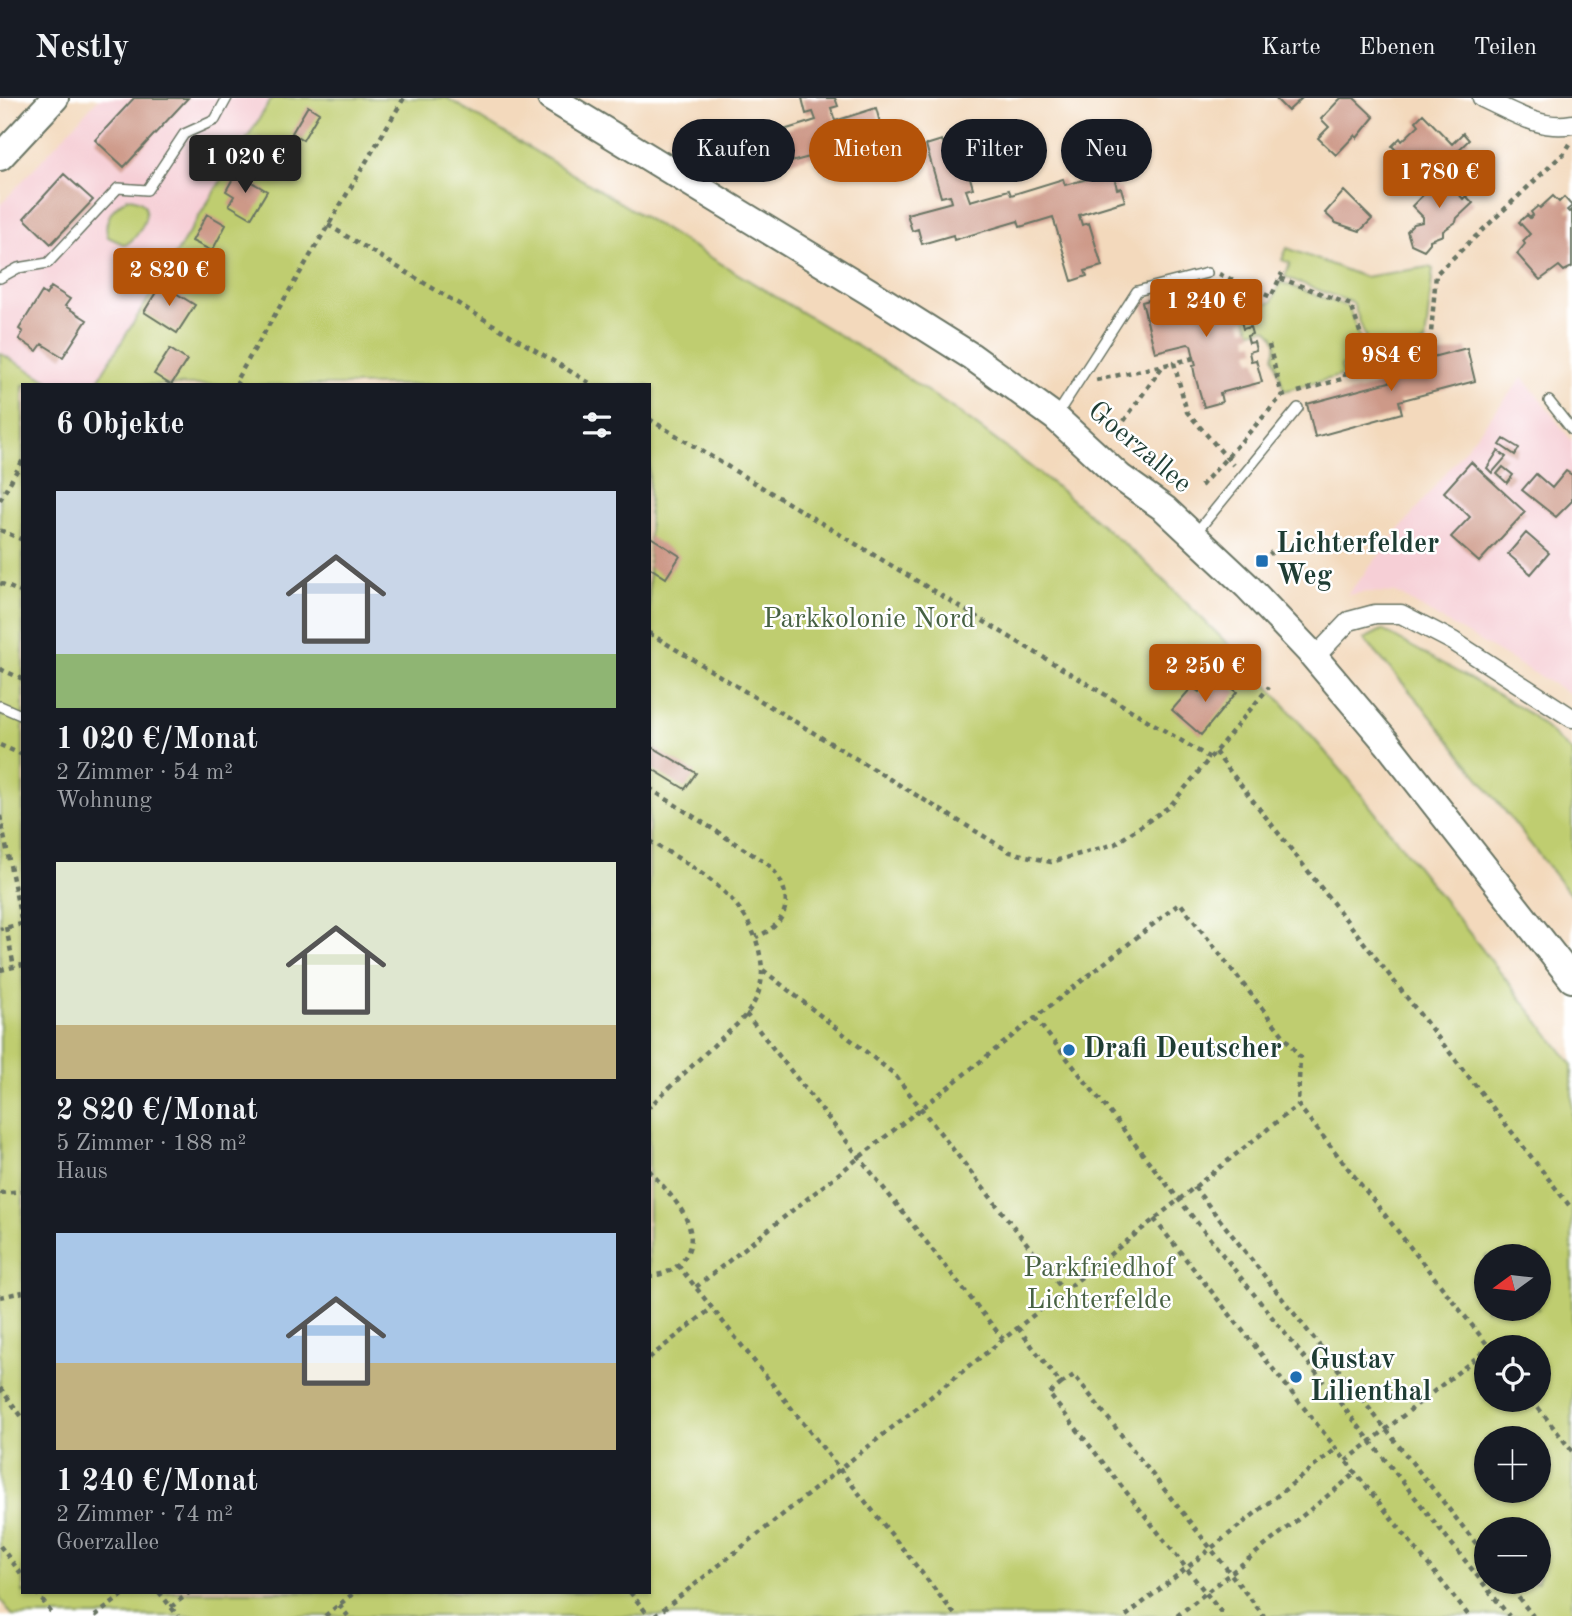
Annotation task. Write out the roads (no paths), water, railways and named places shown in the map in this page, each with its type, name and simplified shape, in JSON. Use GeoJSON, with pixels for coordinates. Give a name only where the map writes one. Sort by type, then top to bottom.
{"type":"FeatureCollection","features":[{"type":"Feature","properties":{"kind":"main road"},"geometry":{"type":"LineString","coordinates":[[0,157],[55,98]]}},
{"type":"Feature","properties":{"kind":"main road","name":"Goerzallee"},"geometry":{"type":"LineString","coordinates":[[551,98],[971,356],[1055,417],[1120,477],[1165,509],[1247,586],[1315,657],[1388,743],[1572,979]]}},
{"type":"Feature","properties":{"kind":"street"},"geometry":{"type":"LineString","coordinates":[[1482,98],[1537,123],[1564,126],[1572,124]]}},
{"type":"Feature","properties":{"kind":"street"},"geometry":{"type":"LineString","coordinates":[[1315,657],[1349,621],[1375,614],[1401,614],[1453,641],[1572,717]]}},
{"type":"Feature","properties":{"kind":"lane"},"geometry":{"type":"LineString","coordinates":[[0,278],[18,268],[48,263],[118,188],[148,190],[184,134],[215,120],[228,98]]}},
{"type":"Feature","properties":{"kind":"lane"},"geometry":{"type":"LineString","coordinates":[[1055,417],[1138,291],[1207,273]]}},
{"type":"Feature","properties":{"kind":"lane"},"geometry":{"type":"LineString","coordinates":[[1549,401],[1572,430]]}},
{"type":"Feature","properties":{"kind":"lane"},"geometry":{"type":"LineString","coordinates":[[1194,535],[1298,408]]}},
{"type":"Feature","properties":{"kind":"lane"},"geometry":{"type":"LineString","coordinates":[[0,706],[21,715]]}},
{"type":"Feature","properties":{"kind":"place","name":"Lichterfelder Weg"},"geometry":{"type":"Point","coordinates":[1262,561]}},
{"type":"Feature","properties":{"kind":"place","name":"Drafi Deutscher"},"geometry":{"type":"Point","coordinates":[1069,1050]}},
{"type":"Feature","properties":{"kind":"place","name":"Gustav Lilienthal"},"geometry":{"type":"Point","coordinates":[1296,1377]}},
{"type":"Feature","properties":{"kind":"park label","name":"Parkkolonie Nord"},"geometry":{"type":"Point","coordinates":[869,620]}},
{"type":"Feature","properties":{"kind":"park label","name":"Parkfriedhof Lichterfelde"},"geometry":{"type":"Point","coordinates":[1099,1285]}}]}
